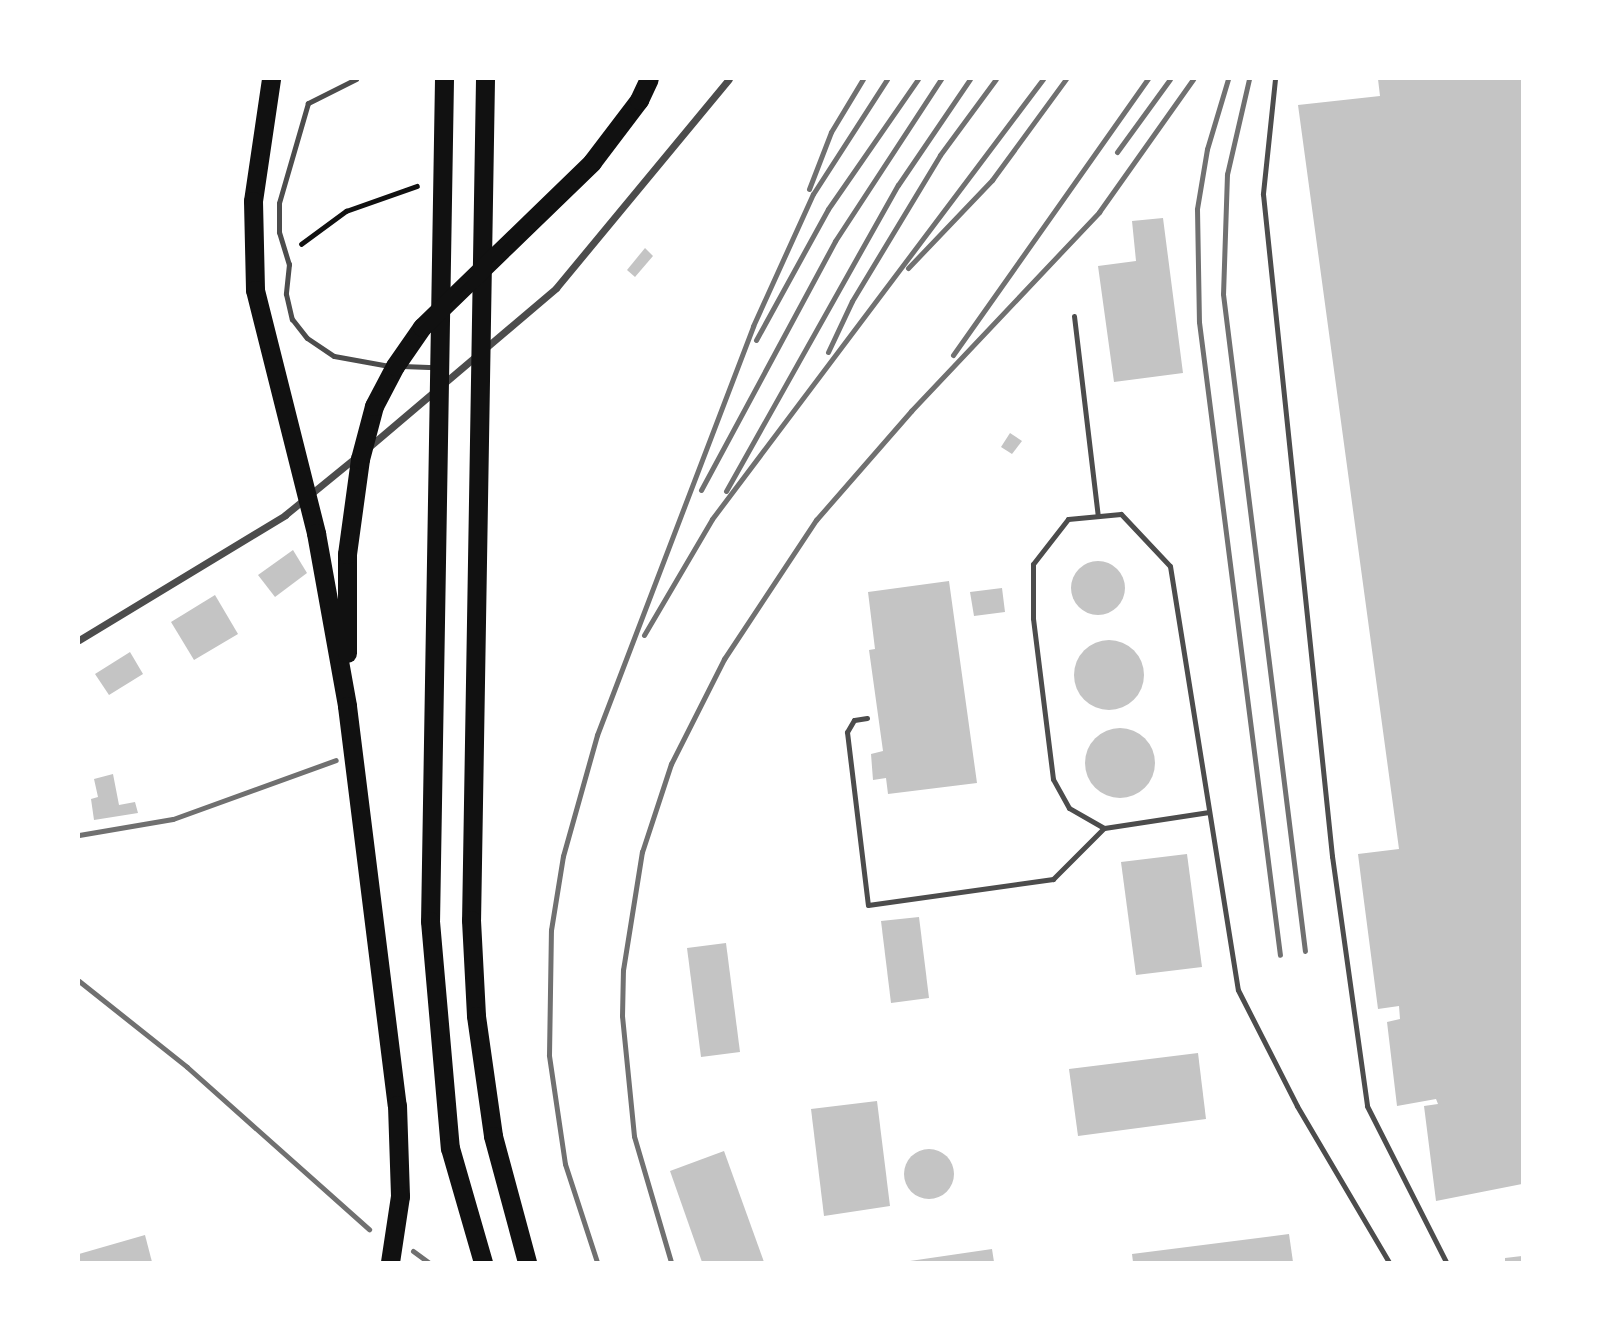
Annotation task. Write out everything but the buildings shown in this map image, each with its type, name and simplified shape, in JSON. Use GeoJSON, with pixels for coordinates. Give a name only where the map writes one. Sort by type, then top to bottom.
{"type":"FeatureCollection","features":[{"type":"Feature","properties":{"kind":"highway"},"geometry":{"type":"LineString","coordinates":[[271,79],[253,201],[255,290],[316,533],[347,706],[397,1105],[400,1196],[390,1262]]}},
{"type":"Feature","properties":{"kind":"highway"},"geometry":{"type":"LineString","coordinates":[[444,79],[430,920],[450,1148],[483,1262]]}},
{"type":"Feature","properties":{"kind":"highway"},"geometry":{"type":"LineString","coordinates":[[485,79],[471,920],[476,1016],[493,1136],[527,1262]]}},
{"type":"Feature","properties":{"kind":"highway"},"geometry":{"type":"LineString","coordinates":[[347,706],[347,554],[360,459],[374,406],[422,327],[592,162],[639,100],[649,79]]}},
{"type":"Feature","properties":{"kind":"street"},"geometry":{"type":"LineString","coordinates":[[79,640],[285,515],[465,368],[556,288],[729,79]]}},
{"type":"Feature","properties":{"kind":"lane"},"geometry":{"type":"LineString","coordinates":[[356,79],[308,103],[279,202],[279,232],[289,264],[286,294],[292,319],[307,338],[334,356],[372,365],[465,368]]}},
{"type":"Feature","properties":{"kind":"lane"},"geometry":{"type":"LineString","coordinates":[[1275,79],[1263,194],[1331,842],[1367,1106],[1446,1262]]}},
{"type":"Feature","properties":{"kind":"lane"},"geometry":{"type":"LineString","coordinates":[[1074,316],[1098,516]]}},
{"type":"Feature","properties":{"kind":"lane"},"geometry":{"type":"LineString","coordinates":[[1104,828],[1069,808],[1053,779],[1032,618],[1033,564],[1068,519],[1121,514],[1170,566],[1238,990],[1297,1105],[1389,1262]]}},
{"type":"Feature","properties":{"kind":"lane"},"geometry":{"type":"LineString","coordinates":[[867,718],[854,720],[848,732],[868,905],[1053,879],[1104,828],[1209,812]]}},
{"type":"Feature","properties":{"kind":"path"},"geometry":{"type":"LineString","coordinates":[[289,264],[304,239],[346,211],[423,182]]}},
{"type":"Feature","properties":{"kind":"railway"},"geometry":{"type":"LineString","coordinates":[[809,189],[831,132],[863,79]]}},
{"type":"Feature","properties":{"kind":"railway"},"geometry":{"type":"LineString","coordinates":[[597,1262],[565,1164],[549,1055],[551,930],[563,856],[597,735],[753,326],[813,194],[887,79]]}},
{"type":"Feature","properties":{"kind":"railway"},"geometry":{"type":"LineString","coordinates":[[756,340],[828,209],[918,79]]}},
{"type":"Feature","properties":{"kind":"railway"},"geometry":{"type":"LineString","coordinates":[[701,490],[835,241],[941,79]]}},
{"type":"Feature","properties":{"kind":"railway"},"geometry":{"type":"LineString","coordinates":[[726,491],[898,185],[970,79]]}},
{"type":"Feature","properties":{"kind":"railway"},"geometry":{"type":"LineString","coordinates":[[828,352],[852,301],[940,155],[996,79]]}},
{"type":"Feature","properties":{"kind":"railway"},"geometry":{"type":"LineString","coordinates":[[644,635],[712,519],[1043,79]]}},
{"type":"Feature","properties":{"kind":"railway"},"geometry":{"type":"LineString","coordinates":[[908,268],[992,180],[1066,79]]}},
{"type":"Feature","properties":{"kind":"railway"},"geometry":{"type":"LineString","coordinates":[[953,355],[1148,79]]}},
{"type":"Feature","properties":{"kind":"railway"},"geometry":{"type":"LineString","coordinates":[[1117,152],[1170,79]]}},
{"type":"Feature","properties":{"kind":"railway"},"geometry":{"type":"LineString","coordinates":[[671,1262],[634,1136],[622,1016],[623,970],[642,852],[671,764],[724,659],[816,520],[911,411],[1099,212],[1193,79]]}},
{"type":"Feature","properties":{"kind":"railway"},"geometry":{"type":"LineString","coordinates":[[1228,79],[1207,149],[1197,209],[1199,322],[1280,955]]}},
{"type":"Feature","properties":{"kind":"railway"},"geometry":{"type":"LineString","coordinates":[[1249,79],[1227,174],[1223,294],[1305,951]]}},
{"type":"Feature","properties":{"kind":"railway"},"geometry":{"type":"LineString","coordinates":[[79,835],[173,819],[336,760]]}},
{"type":"Feature","properties":{"kind":"railway"},"geometry":{"type":"LineString","coordinates":[[79,981],[187,1067],[369,1229]]}},
{"type":"Feature","properties":{"kind":"railway"},"geometry":{"type":"LineString","coordinates":[[413,1251],[428,1262]]}}]}
